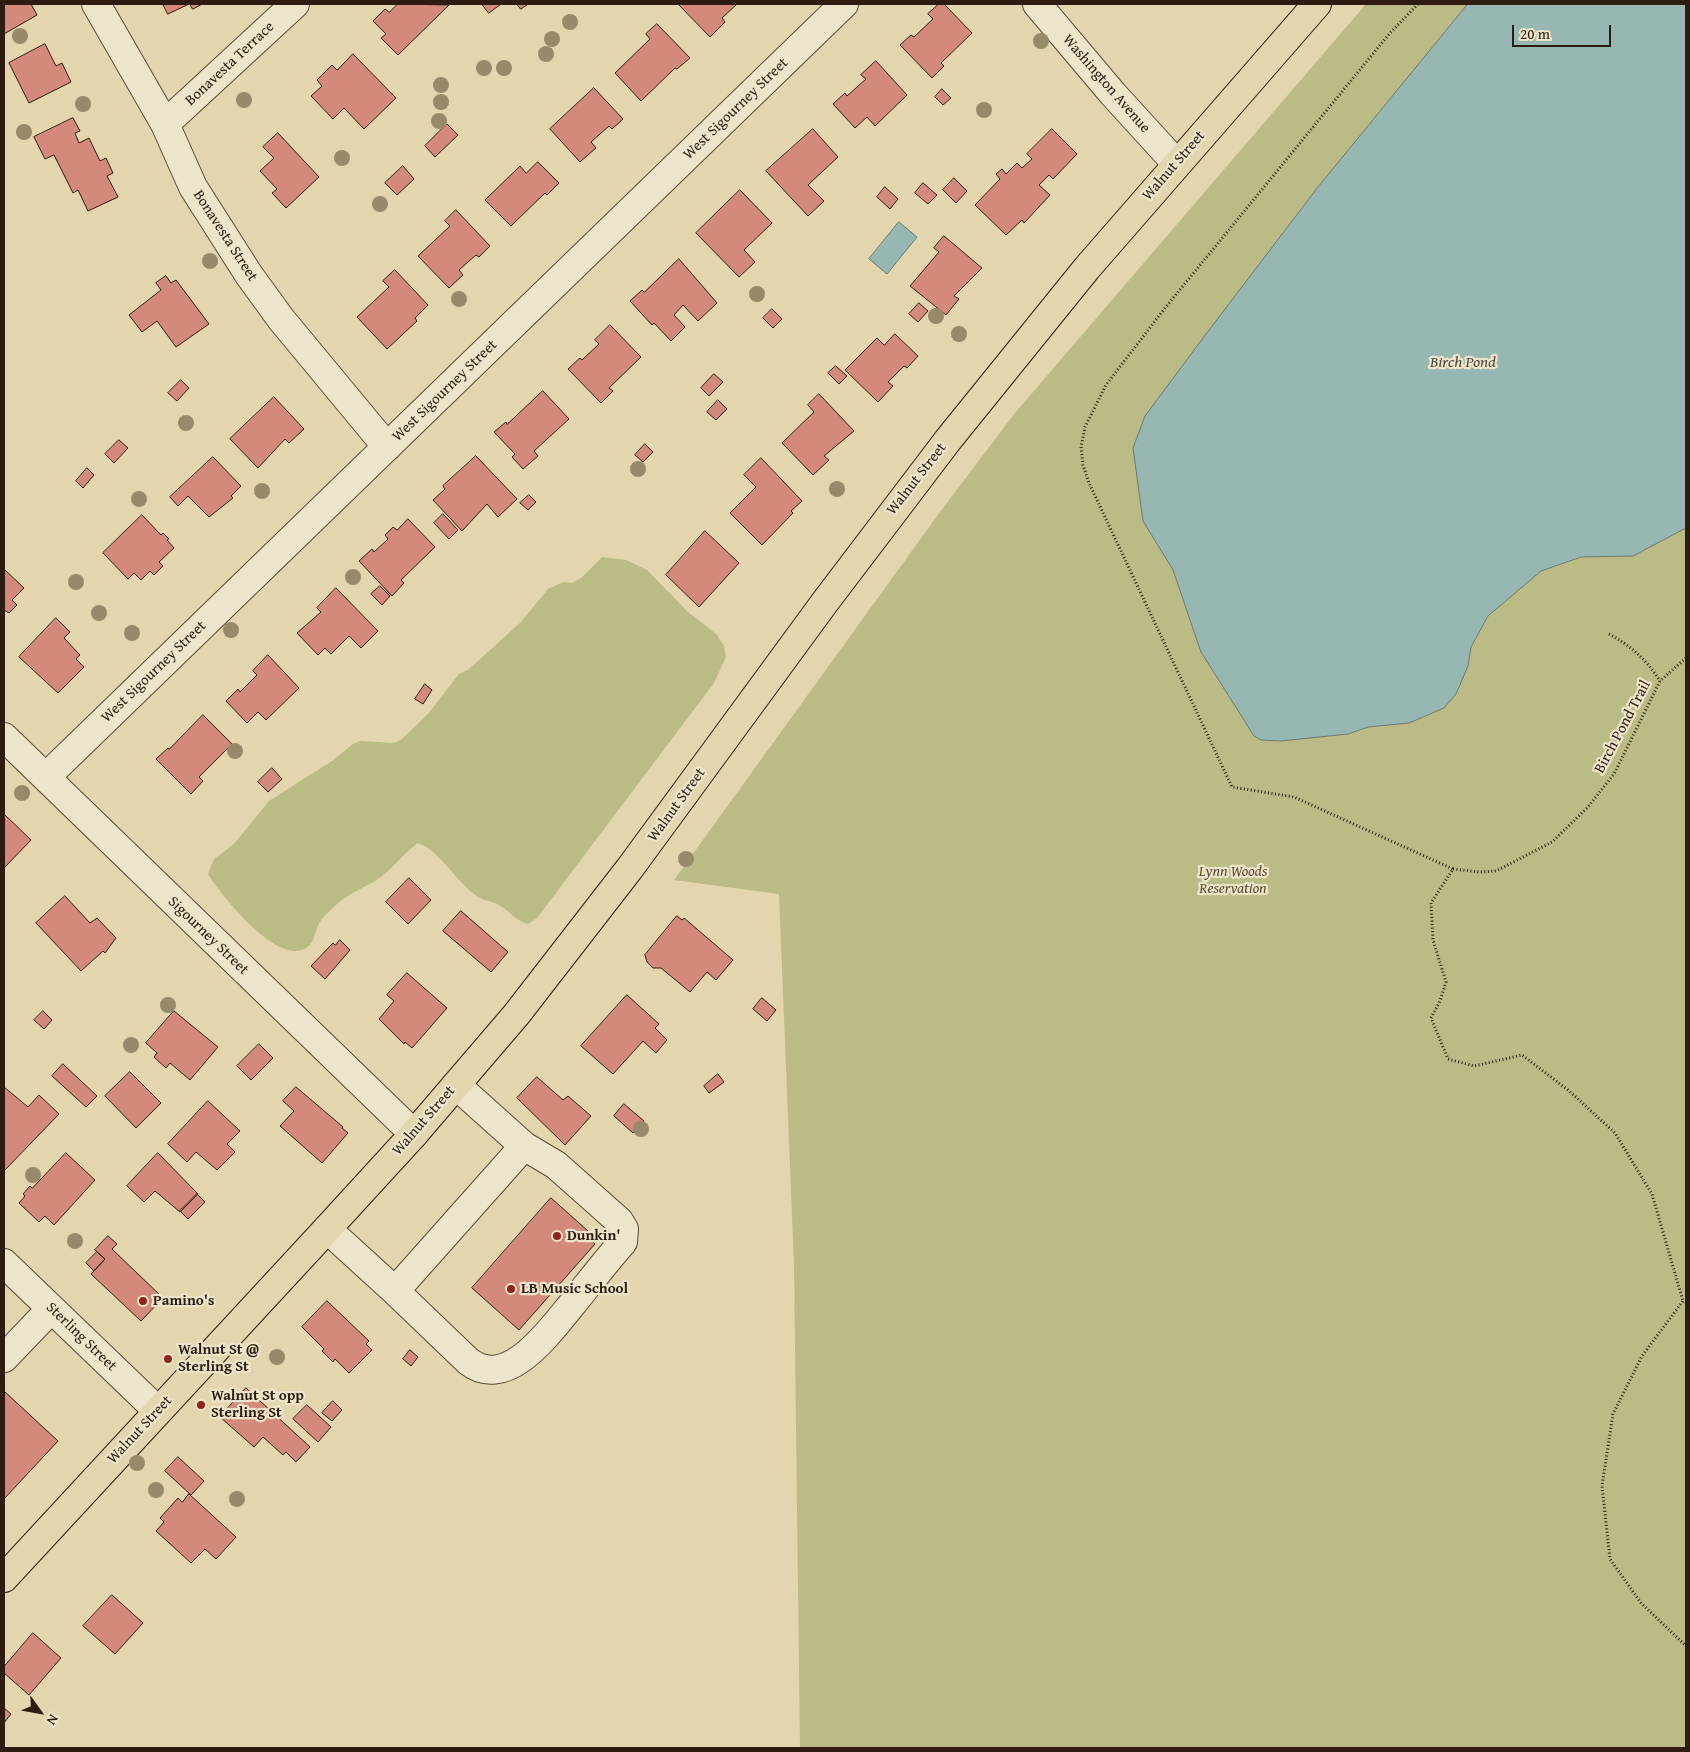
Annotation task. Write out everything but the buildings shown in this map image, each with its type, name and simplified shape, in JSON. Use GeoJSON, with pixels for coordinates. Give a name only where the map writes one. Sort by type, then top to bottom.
{"type":"FeatureCollection","features":[{"type":"Feature","properties":{"kind":"main road","name":"Walnut Street"},"geometry":{"type":"LineString","coordinates":[[4,1578],[414,1134],[545,979],[630,868],[825,602],[954,432],[1027,340],[1176,163],[1317,4]]}},
{"type":"Feature","properties":{"kind":"street","name":"Bonavesta Street"},"geometry":{"type":"LineString","coordinates":[[96,4],[165,124],[193,187],[249,274],[281,319],[387,447]]}},
{"type":"Feature","properties":{"kind":"street","name":"Bonavesta Terrace"},"geometry":{"type":"LineString","coordinates":[[165,124],[295,4]]}},
{"type":"Feature","properties":{"kind":"street","name":"West Sigourney Street"},"geometry":{"type":"LineString","coordinates":[[46,777],[844,4]]}},
{"type":"Feature","properties":{"kind":"street","name":"Washington Avenue"},"geometry":{"type":"LineString","coordinates":[[1037,4],[1113,94],[1176,163]]}},
{"type":"Feature","properties":{"kind":"street","name":"Sigourney Street"},"geometry":{"type":"LineString","coordinates":[[4,737],[414,1134]]}},
{"type":"Feature","properties":{"kind":"street"},"geometry":{"type":"LineString","coordinates":[[327,1229],[474,1366],[488,1370],[500,1369],[512,1364],[541,1342],[623,1242],[624,1232],[621,1223],[556,1165],[524,1146],[456,1085]]}},
{"type":"Feature","properties":{"kind":"street"},"geometry":{"type":"LineString","coordinates":[[395,1291],[524,1146]]}},
{"type":"Feature","properties":{"kind":"street","name":"Sterling Street"},"geometry":{"type":"LineString","coordinates":[[4,1263],[158,1411]]}},
{"type":"Feature","properties":{"kind":"street"},"geometry":{"type":"LineString","coordinates":[[4,1358],[51,1309]]}},
{"type":"Feature","properties":{"kind":"path","name":"Birch Pond Trail"},"geometry":{"type":"LineString","coordinates":[[1418,4],[1390,33],[1214,247],[1112,377],[1094,405],[1085,427],[1081,447],[1083,465],[1089,483],[1232,787],[1294,797],[1453,869],[1478,872],[1496,871],[1552,842],[1588,808],[1614,774],[1660,681],[1686,658]]}},
{"type":"Feature","properties":{"kind":"path"},"geometry":{"type":"LineString","coordinates":[[1608,634],[1630,645],[1648,664],[1660,681]]}},
{"type":"Feature","properties":{"kind":"path"},"geometry":{"type":"LineString","coordinates":[[1453,869],[1431,903],[1433,940],[1446,982],[1440,1001],[1431,1018],[1448,1059],[1474,1066],[1522,1055],[1568,1090],[1615,1133],[1652,1194],[1684,1302],[1642,1356],[1613,1414],[1602,1486],[1610,1559],[1641,1603],[1686,1646]]}},
{"type":"Feature","properties":{"kind":"green space","name":"Lynn Woods Reservation"},"geometry":{"type":"Polygon","coordinates":[[[1366,4],[1686,4],[1686,1748],[800,1748],[794,1265],[779,894],[674,880],[940,512],[1015,413],[1366,4]]]}},
{"type":"Feature","properties":{"kind":"green space"},"geometry":{"type":"Polygon","coordinates":[[[602,557],[626,560],[647,570],[688,612],[716,634],[724,646],[726,657],[714,683],[537,918],[528,924],[516,918],[499,905],[478,897],[433,852],[418,843],[381,877],[346,897],[327,913],[318,925],[312,943],[306,948],[294,951],[280,947],[251,926],[225,897],[208,874],[214,859],[234,844],[269,801],[332,761],[353,744],[360,741],[394,743],[402,739],[428,714],[459,674],[468,670],[521,622],[548,589],[563,582],[572,583],[581,578],[602,557]]]}},
{"type":"Feature","properties":{"kind":"water","name":"Birch Pond"},"geometry":{"type":"Polygon","coordinates":[[[1468,4],[1686,4],[1686,528],[1633,556],[1581,557],[1541,571],[1488,616],[1471,647],[1468,666],[1456,694],[1444,708],[1409,723],[1368,727],[1348,734],[1281,741],[1261,740],[1254,736],[1201,652],[1173,570],[1143,521],[1133,448],[1145,416],[1203,338],[1318,187],[1468,4]]]}},
{"type":"Feature","properties":{"kind":"water"},"geometry":{"type":"Polygon","coordinates":[[[899,222],[917,237],[887,274],[869,259],[899,222]]]}},
{"type":"Feature","properties":{"kind":"place","name":"Dunkin'"},"geometry":{"type":"Point","coordinates":[557,1236]}},
{"type":"Feature","properties":{"kind":"place","name":"LB Music School"},"geometry":{"type":"Point","coordinates":[511,1289]}},
{"type":"Feature","properties":{"kind":"place","name":"Pamino's"},"geometry":{"type":"Point","coordinates":[143,1301]}},
{"type":"Feature","properties":{"kind":"place","name":"Walnut St @ Sterling St"},"geometry":{"type":"Point","coordinates":[168,1359]}},
{"type":"Feature","properties":{"kind":"place","name":"Walnut St opp Sterling St"},"geometry":{"type":"Point","coordinates":[201,1405]}}]}
